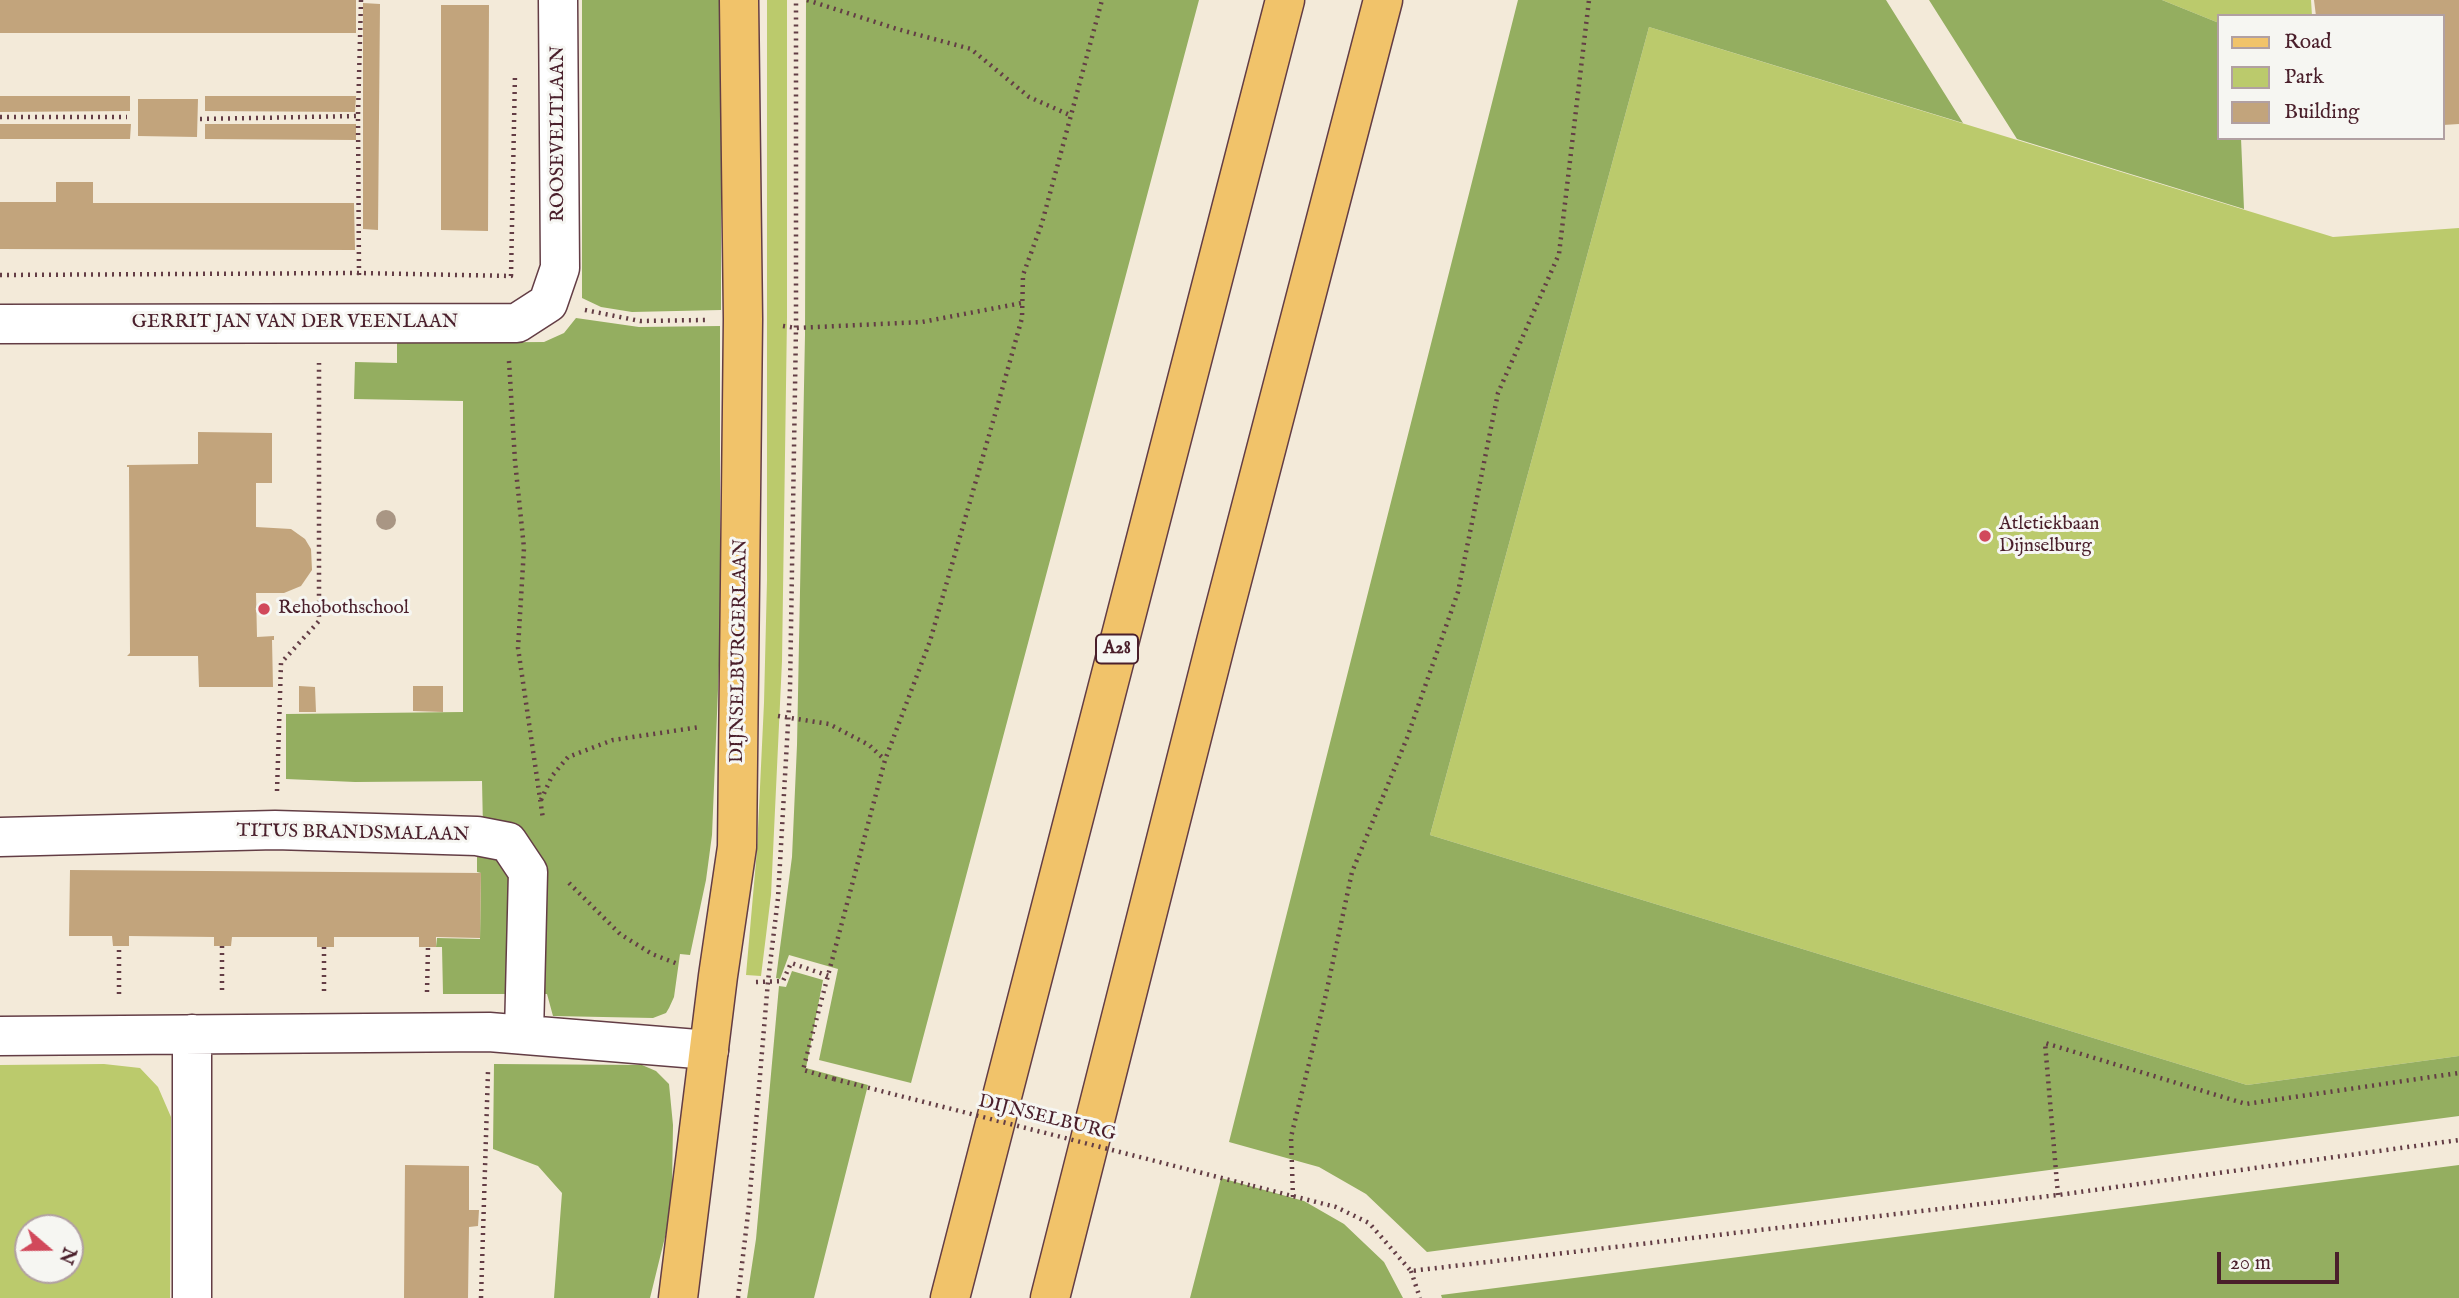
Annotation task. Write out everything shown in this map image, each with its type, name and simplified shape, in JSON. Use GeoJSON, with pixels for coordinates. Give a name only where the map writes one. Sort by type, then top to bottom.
{"type":"FeatureCollection","features":[{"type":"Feature","properties":{"kind":"main road","name":"DIJNSELBURGERLAAN"},"geometry":{"type":"LineString","coordinates":[[678,1298],[709,1050],[701,972],[737,847],[743,333],[739,0]]}},
{"type":"Feature","properties":{"kind":"main road","name":"A28"},"geometry":{"type":"LineString","coordinates":[[950,1298],[1285,0]]}},
{"type":"Feature","properties":{"kind":"main road"},"geometry":{"type":"LineString","coordinates":[[1051,1298],[1215,647],[1383,0]]}},
{"type":"Feature","properties":{"kind":"street","name":"ROOSEVELTLAAN"},"geometry":{"type":"LineString","coordinates":[[517,323],[548,303],[560,268],[558,0]]}},
{"type":"Feature","properties":{"kind":"street","name":"GERRIT JAN VAN DER VEENLAAN"},"geometry":{"type":"LineString","coordinates":[[0,324],[362,321],[517,323]]}},
{"type":"Feature","properties":{"kind":"street","name":"TITUS BRANDSMALAAN"},"geometry":{"type":"LineString","coordinates":[[0,837],[275,830],[477,836],[508,842],[523,861]]}},
{"type":"Feature","properties":{"kind":"street"},"geometry":{"type":"LineString","coordinates":[[506,1033],[528,872],[523,861]]}},
{"type":"Feature","properties":{"kind":"street"},"geometry":{"type":"LineString","coordinates":[[0,1036],[506,1033],[709,1050]]}},
{"type":"Feature","properties":{"kind":"street"},"geometry":{"type":"LineString","coordinates":[[192,1034],[192,1298]]}},
{"type":"Feature","properties":{"kind":"path"},"geometry":{"type":"LineString","coordinates":[[360,0],[358,116],[362,321]]}},
{"type":"Feature","properties":{"kind":"path"},"geometry":{"type":"LineString","coordinates":[[807,0],[971,49],[1029,97],[1072,116]]}},
{"type":"Feature","properties":{"kind":"path"},"geometry":{"type":"LineString","coordinates":[[565,879],[620,934],[652,954],[701,972],[747,981],[783,981],[791,963],[829,976],[845,904],[886,760],[930,641],[998,404],[1022,318],[1023,275],[1042,223],[1102,0]]}},
{"type":"Feature","properties":{"kind":"path"},"geometry":{"type":"LineString","coordinates":[[1293,1197],[1291,1137],[1352,872],[1407,738],[1458,592],[1498,393],[1559,254],[1589,0]]}},
{"type":"Feature","properties":{"kind":"path"},"geometry":{"type":"LineString","coordinates":[[0,275],[359,273],[511,276],[515,69]]}},
{"type":"Feature","properties":{"kind":"path"},"geometry":{"type":"LineString","coordinates":[[200,119],[358,116]]}},
{"type":"Feature","properties":{"kind":"path"},"geometry":{"type":"LineString","coordinates":[[0,117],[127,117]]}},
{"type":"Feature","properties":{"kind":"path"},"geometry":{"type":"LineString","coordinates":[[275,830],[281,663],[319,621],[318,322]]}},
{"type":"Feature","properties":{"kind":"path"},"geometry":{"type":"LineString","coordinates":[[517,323],[509,354],[515,461],[524,548],[518,648],[545,846],[523,861]]}},
{"type":"Feature","properties":{"kind":"path"},"geometry":{"type":"LineString","coordinates":[[119,946],[119,1002]]}},
{"type":"Feature","properties":{"kind":"path"},"geometry":{"type":"LineString","coordinates":[[222,946],[222,1001]]}},
{"type":"Feature","properties":{"kind":"path"},"geometry":{"type":"LineString","coordinates":[[324,947],[324,1000]]}},
{"type":"Feature","properties":{"kind":"path"},"geometry":{"type":"LineString","coordinates":[[427,1000],[428,947]]}},
{"type":"Feature","properties":{"kind":"path","name":"DIJNSELBURG"},"geometry":{"type":"LineString","coordinates":[[829,976],[803,1070],[1336,1207],[1369,1223],[1411,1271]]}},
{"type":"Feature","properties":{"kind":"path"},"geometry":{"type":"LineString","coordinates":[[481,1298],[506,1033]]}},
{"type":"Feature","properties":{"kind":"path"},"geometry":{"type":"LineString","coordinates":[[2058,1195],[2045,1043],[2246,1104],[2459,1073]]}},
{"type":"Feature","properties":{"kind":"path"},"geometry":{"type":"LineString","coordinates":[[1420,1298],[1411,1271],[2058,1195],[2459,1140]]}},
{"type":"Feature","properties":{"kind":"green space"},"geometry":{"type":"Polygon","coordinates":[[[582,0],[721,0],[721,310],[632,312],[601,307],[582,298],[582,0]]]}},
{"type":"Feature","properties":{"kind":"green space"},"geometry":{"type":"Polygon","coordinates":[[[767,0],[787,0],[787,317],[782,661],[771,895],[761,976],[746,975],[757,850],[767,580],[767,0]]]}},
{"type":"Feature","properties":{"kind":"green space"},"geometry":{"type":"Polygon","coordinates":[[[806,0],[1199,0],[911,1083],[819,1060],[838,969],[789,955],[780,979],[776,978],[792,857],[797,745],[805,335],[806,0]]]}},
{"type":"Feature","properties":{"kind":"green space"},"geometry":{"type":"Polygon","coordinates":[[[1518,0],[1886,0],[1963,123],[1649,27],[1430,835],[2247,1085],[2459,1056],[2459,1116],[1427,1252],[1366,1194],[1319,1167],[1229,1142],[1518,0]]]}},
{"type":"Feature","properties":{"kind":"green space"},"geometry":{"type":"Polygon","coordinates":[[[1929,0],[2162,0],[2218,23],[2218,140],[2241,140],[2244,209],[2017,139],[1929,0]]]}},
{"type":"Feature","properties":{"kind":"green space"},"geometry":{"type":"Polygon","coordinates":[[[2162,0],[2311,0],[2312,14],[2218,14],[2218,23],[2162,0]]]}},
{"type":"Feature","properties":{"kind":"green space","name":"Atletiekbaan Dijnselburg"},"geometry":{"type":"Polygon","coordinates":[[[1649,27],[2333,237],[2459,228],[2459,1056],[2247,1085],[1430,835],[1649,27]]]}},
{"type":"Feature","properties":{"kind":"green space"},"geometry":{"type":"Polygon","coordinates":[[[576,318],[639,327],[720,326],[720,641],[712,835],[706,880],[690,955],[680,954],[674,997],[666,1013],[653,1018],[553,1016],[547,994],[536,994],[538,885],[483,828],[482,781],[355,782],[286,779],[286,714],[463,712],[463,401],[354,399],[355,362],[397,363],[397,343],[544,342],[564,333],[576,318]]]}},
{"type":"Feature","properties":{"kind":"green space"},"geometry":{"type":"Polygon","coordinates":[[[477,855],[508,857],[517,994],[443,994],[442,947],[436,947],[437,938],[480,939],[481,873],[477,872],[477,855]]]}},
{"type":"Feature","properties":{"kind":"green space"},"geometry":{"type":"Polygon","coordinates":[[[792,971],[823,980],[806,1068],[868,1085],[814,1298],[747,1298],[756,1239],[779,986],[786,987],[792,971]]]}},
{"type":"Feature","properties":{"kind":"green space"},"geometry":{"type":"Polygon","coordinates":[[[104,1064],[140,1068],[158,1087],[171,1117],[170,1298],[0,1298],[0,1065],[104,1064]]]}},
{"type":"Feature","properties":{"kind":"green space"},"geometry":{"type":"Polygon","coordinates":[[[494,1064],[642,1065],[656,1071],[669,1084],[673,1125],[672,1187],[666,1233],[650,1298],[554,1298],[562,1193],[538,1166],[493,1149],[494,1064]]]}},
{"type":"Feature","properties":{"kind":"green space"},"geometry":{"type":"Polygon","coordinates":[[[2459,1165],[2459,1298],[1442,1298],[1441,1295],[2459,1165]]]}},
{"type":"Feature","properties":{"kind":"green space"},"geometry":{"type":"Polygon","coordinates":[[[1221,1178],[1304,1201],[1344,1224],[1384,1262],[1403,1298],[1190,1298],[1221,1178]]]}},
{"type":"Feature","properties":{"kind":"building"},"geometry":{"type":"Polygon","coordinates":[[[0,0],[356,0],[356,33],[0,33],[0,0]]]}},
{"type":"Feature","properties":{"kind":"building"},"geometry":{"type":"Polygon","coordinates":[[[2314,0],[2459,0],[2459,124],[2445,125],[2445,14],[2316,14],[2314,0]]]}},
{"type":"Feature","properties":{"kind":"building"},"geometry":{"type":"Polygon","coordinates":[[[363,3],[380,4],[378,230],[363,229],[363,3]]]}},
{"type":"Feature","properties":{"kind":"building"},"geometry":{"type":"Polygon","coordinates":[[[441,5],[489,5],[488,231],[441,230],[441,5]]]}},
{"type":"Feature","properties":{"kind":"building"},"geometry":{"type":"Polygon","coordinates":[[[0,96],[130,96],[130,111],[0,112],[0,96]]]}},
{"type":"Feature","properties":{"kind":"building"},"geometry":{"type":"Polygon","coordinates":[[[205,96],[356,96],[355,112],[205,111],[205,96]]]}},
{"type":"Feature","properties":{"kind":"building"},"geometry":{"type":"Polygon","coordinates":[[[138,99],[198,99],[197,137],[138,136],[138,99]]]}},
{"type":"Feature","properties":{"kind":"building"},"geometry":{"type":"Polygon","coordinates":[[[0,124],[131,124],[130,139],[0,139],[0,124]]]}},
{"type":"Feature","properties":{"kind":"building"},"geometry":{"type":"Polygon","coordinates":[[[205,124],[356,124],[356,140],[205,139],[205,124]]]}},
{"type":"Feature","properties":{"kind":"building"},"geometry":{"type":"Polygon","coordinates":[[[56,182],[93,182],[93,203],[354,203],[355,250],[0,249],[0,202],[56,202],[56,182]]]}},
{"type":"Feature","properties":{"kind":"building"},"geometry":{"type":"Polygon","coordinates":[[[198,432],[272,433],[272,483],[256,483],[256,527],[291,529],[305,539],[311,549],[312,570],[301,586],[284,593],[256,593],[257,637],[274,636],[273,687],[199,687],[198,656],[127,656],[130,653],[127,465],[198,464],[198,432]]]}},
{"type":"Feature","properties":{"kind":"building"},"geometry":{"type":"Polygon","coordinates":[[[299,686],[315,687],[316,712],[299,712],[299,686]]]}},
{"type":"Feature","properties":{"kind":"building"},"geometry":{"type":"Polygon","coordinates":[[[413,686],[443,686],[443,712],[413,711],[413,686]]]}},
{"type":"Feature","properties":{"kind":"building"},"geometry":{"type":"Polygon","coordinates":[[[70,870],[481,873],[480,938],[436,937],[436,947],[419,947],[419,937],[334,937],[334,947],[317,947],[317,937],[232,937],[231,946],[214,946],[214,937],[129,936],[129,946],[113,946],[112,936],[69,936],[70,870]]]}},
{"type":"Feature","properties":{"kind":"building"},"geometry":{"type":"Polygon","coordinates":[[[405,1165],[469,1166],[469,1210],[479,1210],[478,1226],[469,1227],[468,1298],[404,1298],[405,1165]]]}},
{"type":"Feature","properties":{"kind":"place","name":"Atletiekbaan Dijnselburg"},"geometry":{"type":"Point","coordinates":[1985,536]}},
{"type":"Feature","properties":{"kind":"place","name":"Rehobothschool"},"geometry":{"type":"Point","coordinates":[264,609]}}]}
